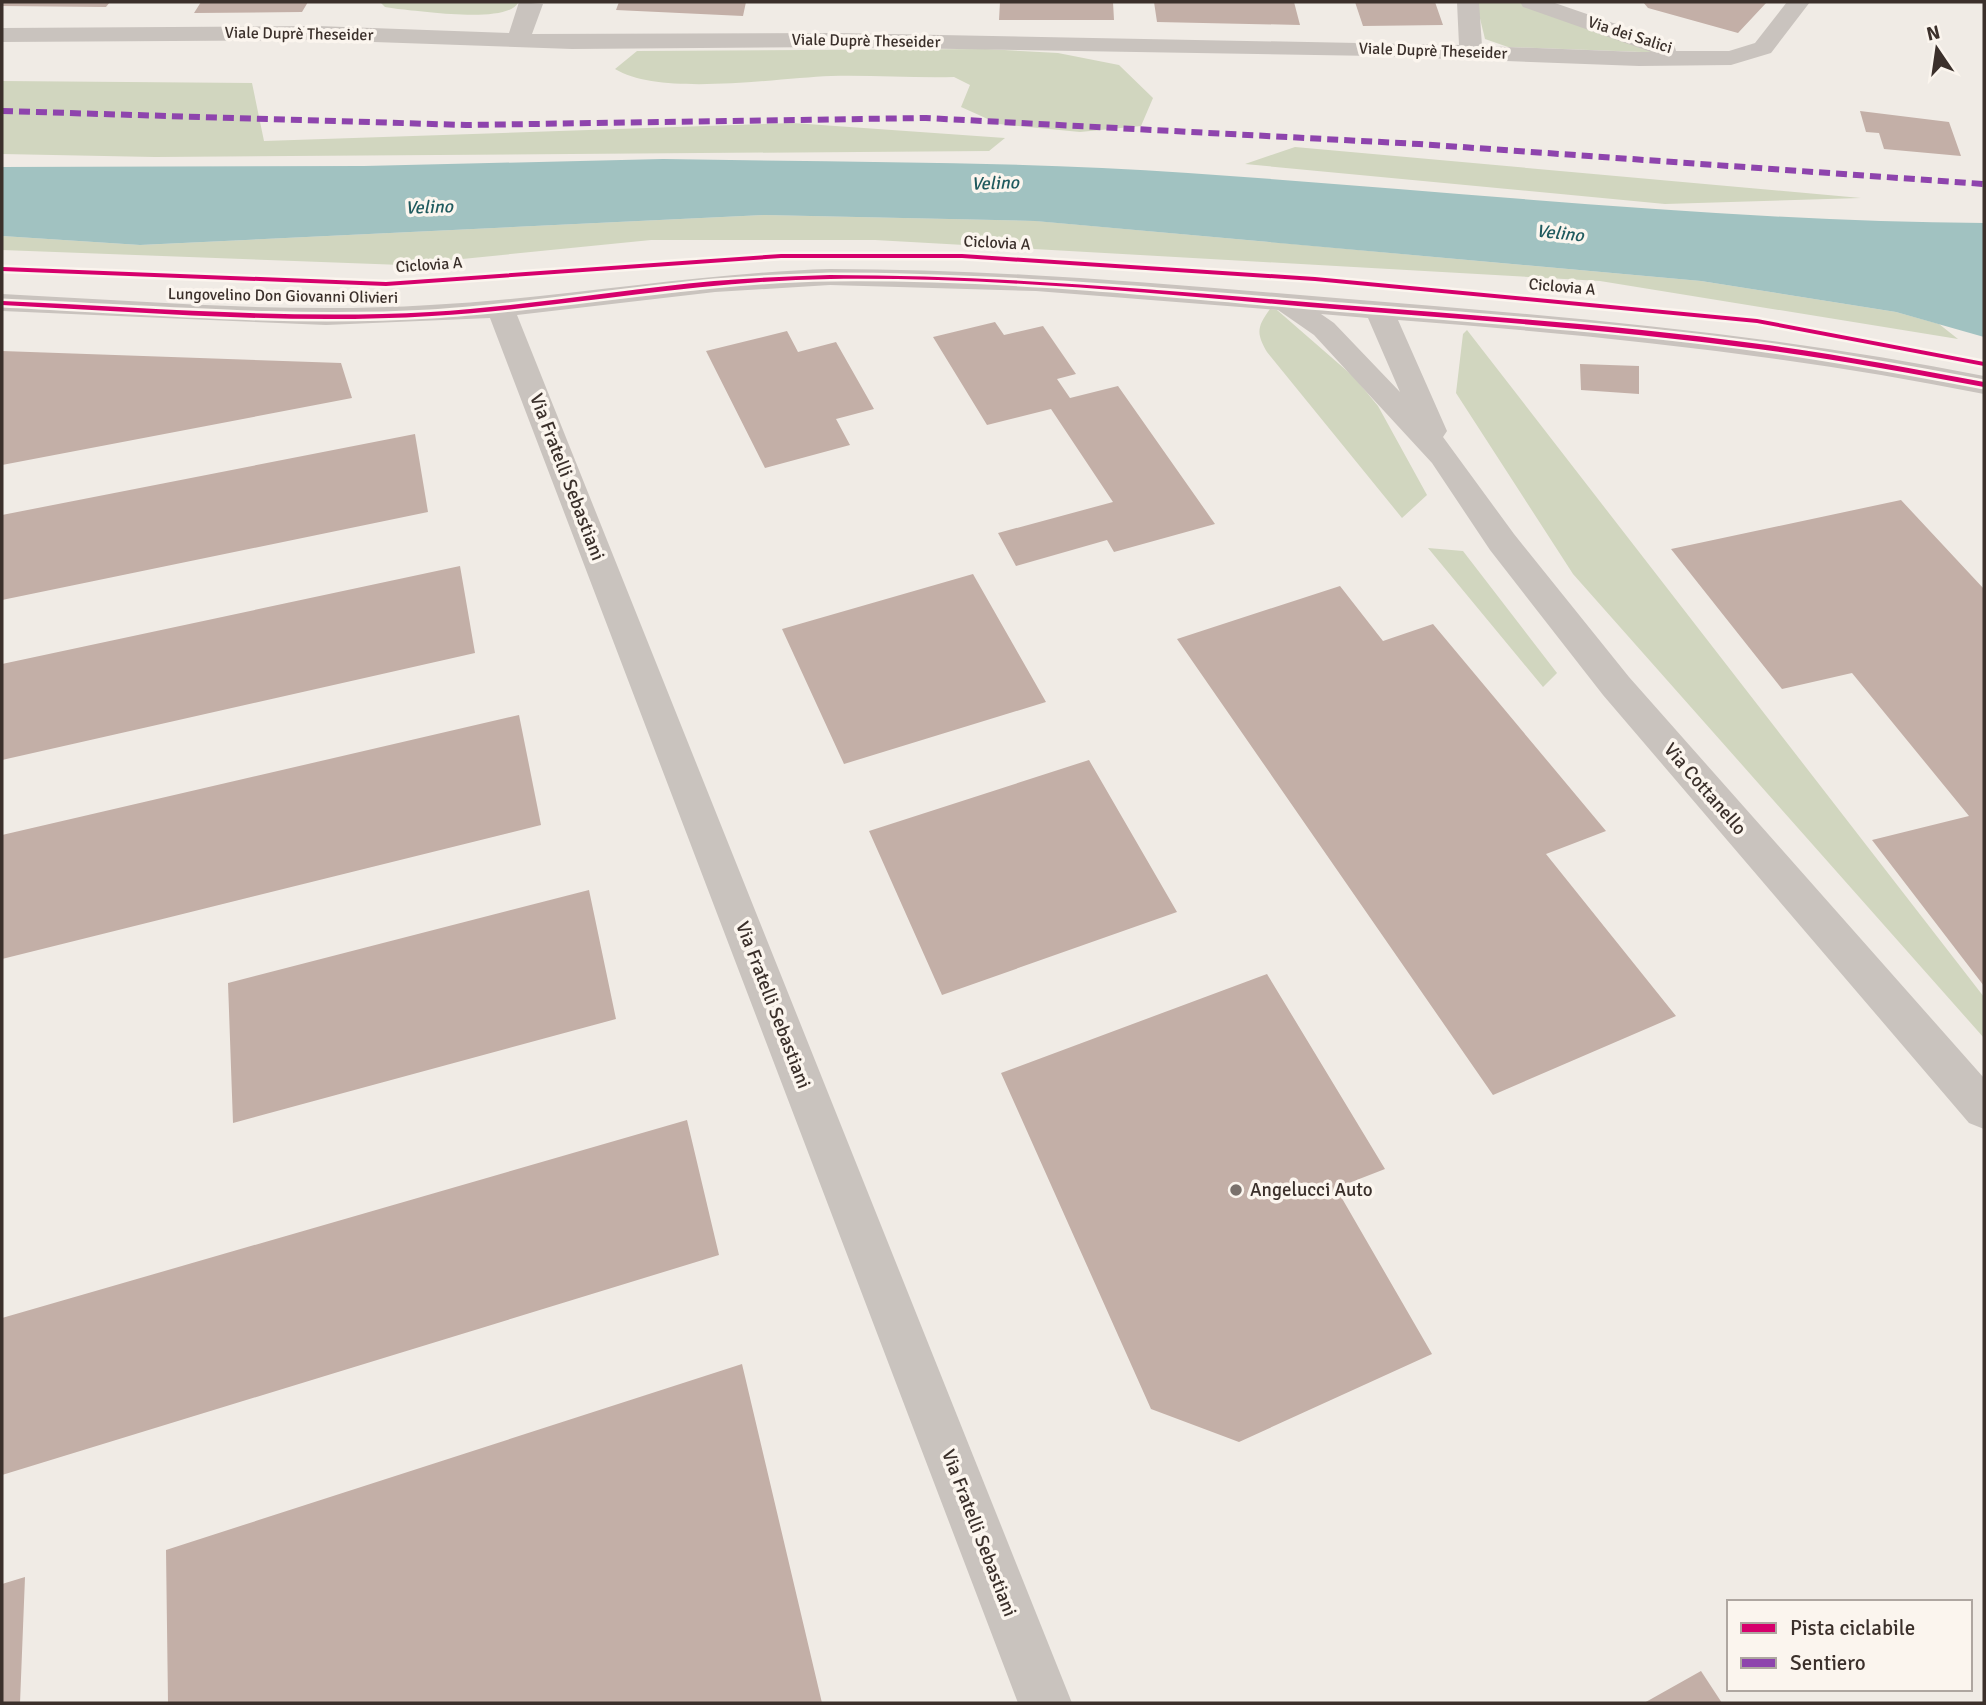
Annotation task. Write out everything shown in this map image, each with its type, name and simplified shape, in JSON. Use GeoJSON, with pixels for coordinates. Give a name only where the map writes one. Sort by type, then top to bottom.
{"type":"FeatureCollection","features":[{"type":"Feature","properties":{"kind":"street"},"geometry":{"type":"LineString","coordinates":[[518,40],[533,2]]}},
{"type":"Feature","properties":{"kind":"street"},"geometry":{"type":"LineString","coordinates":[[1468,2],[1471,52]]}},
{"type":"Feature","properties":{"kind":"street","name":"Via dei Salici"},"geometry":{"type":"LineString","coordinates":[[1531,2],[1669,50],[1731,58]]}},
{"type":"Feature","properties":{"kind":"street"},"geometry":{"type":"LineString","coordinates":[[1731,58],[1763,48],[1799,2]]}},
{"type":"Feature","properties":{"kind":"street"},"geometry":{"type":"LineString","coordinates":[[317,33],[332,12]]}},
{"type":"Feature","properties":{"kind":"street","name":"Viale Duprè Theseider"},"geometry":{"type":"LineString","coordinates":[[2,35],[317,33],[518,40],[836,40],[1471,52],[1639,59],[1731,58]]}},
{"type":"Feature","properties":{"kind":"street","name":"Lungovelino Don Giovanni Olivieri"},"geometry":{"type":"LineString","coordinates":[[2,303],[373,316],[500,307],[632,290],[827,277],[966,281],[1283,301],[1657,332],[1884,364],[1984,385]]}},
{"type":"Feature","properties":{"kind":"street","name":"Via Cottanello"},"geometry":{"type":"LineString","coordinates":[[1283,301],[1324,329],[1443,456],[1502,542],[1616,686],[1984,1109]]}},
{"type":"Feature","properties":{"kind":"street","name":"Via Fratelli Sebastiani"},"geometry":{"type":"LineString","coordinates":[[500,307],[1045,1703]]}},
{"type":"Feature","properties":{"kind":"street","name":"Via Cottanello"},"geometry":{"type":"LineString","coordinates":[[1379,310],[1443,456]]}},
{"type":"Feature","properties":{"kind":"green space"},"geometry":{"type":"Polygon","coordinates":[[[380,2],[518,3],[498,13],[463,15],[385,7],[380,2]]]}},
{"type":"Feature","properties":{"kind":"green space"},"geometry":{"type":"Polygon","coordinates":[[[1476,2],[1522,2],[1668,53],[1508,47],[1485,39],[1476,2]]]}},
{"type":"Feature","properties":{"kind":"green space"},"geometry":{"type":"Polygon","coordinates":[[[986,49],[1058,53],[1119,65],[1153,98],[1141,126],[1080,132],[999,124],[961,107],[970,85],[954,77],[831,76],[689,84],[635,77],[615,69],[637,51],[986,49]]]}},
{"type":"Feature","properties":{"kind":"green space"},"geometry":{"type":"Polygon","coordinates":[[[2,81],[252,83],[264,141],[793,123],[1005,138],[989,151],[155,157],[2,154],[2,81]]]}},
{"type":"Feature","properties":{"kind":"green space"},"geometry":{"type":"Polygon","coordinates":[[[1295,147],[1861,198],[1665,204],[1245,164],[1295,147]]]}},
{"type":"Feature","properties":{"kind":"green space"},"geometry":{"type":"Polygon","coordinates":[[[764,215],[1036,221],[1701,281],[1896,312],[1939,324],[1958,339],[1600,281],[875,240],[651,240],[402,265],[2,250],[2,236],[140,245],[764,215]]]}},
{"type":"Feature","properties":{"kind":"green space"},"geometry":{"type":"Polygon","coordinates":[[[1270,309],[1277,310],[1354,377],[1378,406],[1427,495],[1402,518],[1267,352],[1260,330],[1270,309]]]}},
{"type":"Feature","properties":{"kind":"green space"},"geometry":{"type":"Polygon","coordinates":[[[1467,330],[1984,997],[1984,1038],[1573,574],[1456,393],[1463,334],[1467,330]]]}},
{"type":"Feature","properties":{"kind":"green space"},"geometry":{"type":"Polygon","coordinates":[[[1428,548],[1463,551],[1557,673],[1543,687],[1428,548]]]}},
{"type":"Feature","properties":{"kind":"water","name":"Velino"},"geometry":{"type":"Polygon","coordinates":[[[663,159],[1123,169],[1685,211],[1984,223],[1984,337],[1896,312],[1701,281],[1035,221],[764,215],[140,245],[2,236],[2,167],[364,166],[663,159]]]}},
{"type":"Feature","properties":{"kind":"building"},"geometry":{"type":"Polygon","coordinates":[[[2,2],[110,2],[106,7],[2,6],[2,2]]]}},
{"type":"Feature","properties":{"kind":"building"},"geometry":{"type":"Polygon","coordinates":[[[201,2],[308,2],[302,12],[194,13],[201,2]]]}},
{"type":"Feature","properties":{"kind":"building"},"geometry":{"type":"Polygon","coordinates":[[[619,2],[746,2],[743,16],[616,10],[619,2]]]}},
{"type":"Feature","properties":{"kind":"building"},"geometry":{"type":"Polygon","coordinates":[[[1000,2],[1113,2],[1114,20],[999,20],[1000,2]]]}},
{"type":"Feature","properties":{"kind":"building"},"geometry":{"type":"Polygon","coordinates":[[[1154,2],[1294,2],[1300,25],[1157,22],[1154,2]]]}},
{"type":"Feature","properties":{"kind":"building"},"geometry":{"type":"Polygon","coordinates":[[[1355,2],[1435,2],[1443,25],[1363,26],[1355,2]]]}},
{"type":"Feature","properties":{"kind":"building"},"geometry":{"type":"Polygon","coordinates":[[[1643,2],[1767,2],[1738,33],[1648,8],[1643,2]]]}},
{"type":"Feature","properties":{"kind":"building"},"geometry":{"type":"Polygon","coordinates":[[[1860,111],[1949,122],[1961,156],[1884,149],[1879,133],[1866,132],[1860,111]]]}},
{"type":"Feature","properties":{"kind":"building"},"geometry":{"type":"Polygon","coordinates":[[[995,322],[1004,335],[1043,326],[1076,374],[1057,379],[1070,398],[1118,386],[1215,524],[1114,552],[1107,540],[1016,566],[998,533],[1113,502],[1051,409],[987,425],[933,337],[995,322]]]}},
{"type":"Feature","properties":{"kind":"building"},"geometry":{"type":"Polygon","coordinates":[[[787,331],[798,352],[836,342],[874,409],[836,419],[850,445],[765,468],[706,351],[787,331]]]}},
{"type":"Feature","properties":{"kind":"building"},"geometry":{"type":"Polygon","coordinates":[[[2,351],[341,363],[352,398],[2,465],[2,351]]]}},
{"type":"Feature","properties":{"kind":"building"},"geometry":{"type":"Polygon","coordinates":[[[1580,364],[1639,366],[1639,394],[1581,390],[1580,364]]]}},
{"type":"Feature","properties":{"kind":"building"},"geometry":{"type":"Polygon","coordinates":[[[415,434],[428,512],[2,600],[2,515],[415,434]]]}},
{"type":"Feature","properties":{"kind":"building"},"geometry":{"type":"Polygon","coordinates":[[[1901,500],[1984,589],[1984,986],[1872,840],[1969,816],[1852,673],[1782,689],[1671,549],[1901,500]]]}},
{"type":"Feature","properties":{"kind":"building"},"geometry":{"type":"Polygon","coordinates":[[[460,566],[475,653],[2,760],[2,664],[460,566]]]}},
{"type":"Feature","properties":{"kind":"building"},"geometry":{"type":"Polygon","coordinates":[[[973,574],[1046,702],[844,764],[782,629],[973,574]]]}},
{"type":"Feature","properties":{"kind":"building"},"geometry":{"type":"Polygon","coordinates":[[[1340,586],[1383,641],[1433,624],[1606,831],[1546,854],[1676,1016],[1493,1095],[1177,639],[1340,586]]]}},
{"type":"Feature","properties":{"kind":"building"},"geometry":{"type":"Polygon","coordinates":[[[519,715],[541,825],[2,959],[2,835],[519,715]]]}},
{"type":"Feature","properties":{"kind":"building"},"geometry":{"type":"Polygon","coordinates":[[[1089,760],[1177,912],[942,995],[869,831],[1089,760]]]}},
{"type":"Feature","properties":{"kind":"building"},"geometry":{"type":"Polygon","coordinates":[[[589,890],[616,1019],[233,1123],[228,983],[589,890]]]}},
{"type":"Feature","properties":{"kind":"building"},"geometry":{"type":"Polygon","coordinates":[[[1267,974],[1385,1169],[1336,1188],[1432,1354],[1239,1442],[1151,1409],[1001,1073],[1267,974]]]}},
{"type":"Feature","properties":{"kind":"building"},"geometry":{"type":"Polygon","coordinates":[[[687,1120],[719,1255],[2,1475],[2,1318],[687,1120]]]}},
{"type":"Feature","properties":{"kind":"building"},"geometry":{"type":"Polygon","coordinates":[[[742,1364],[822,1703],[168,1703],[166,1550],[742,1364]]]}},
{"type":"Feature","properties":{"kind":"building"},"geometry":{"type":"Polygon","coordinates":[[[25,1577],[20,1703],[2,1703],[2,1584],[25,1577]]]}},
{"type":"Feature","properties":{"kind":"building"},"geometry":{"type":"Polygon","coordinates":[[[1701,1671],[1722,1703],[1644,1703],[1701,1671]]]}},
{"type":"Feature","properties":{"kind":"marked path"},"geometry":{"type":"LineString","coordinates":[[2,111],[466,125],[926,118],[1419,144],[1984,184]]}},
{"type":"Feature","properties":{"kind":"cycle path","name":"Ciclovia A"},"geometry":{"type":"LineString","coordinates":[[2,269],[386,284],[781,256],[962,256],[1315,279],[1757,321],[1984,364]]}},
{"type":"Feature","properties":{"kind":"cycle path"},"geometry":{"type":"LineString","coordinates":[[2,303],[233,314],[372,316],[486,310],[715,283],[772,279],[967,279],[1607,329],[1834,357],[1984,385]]}},
{"type":"Feature","properties":{"kind":"place","name":"Angelucci Auto"},"geometry":{"type":"Point","coordinates":[1236,1190]}}]}
